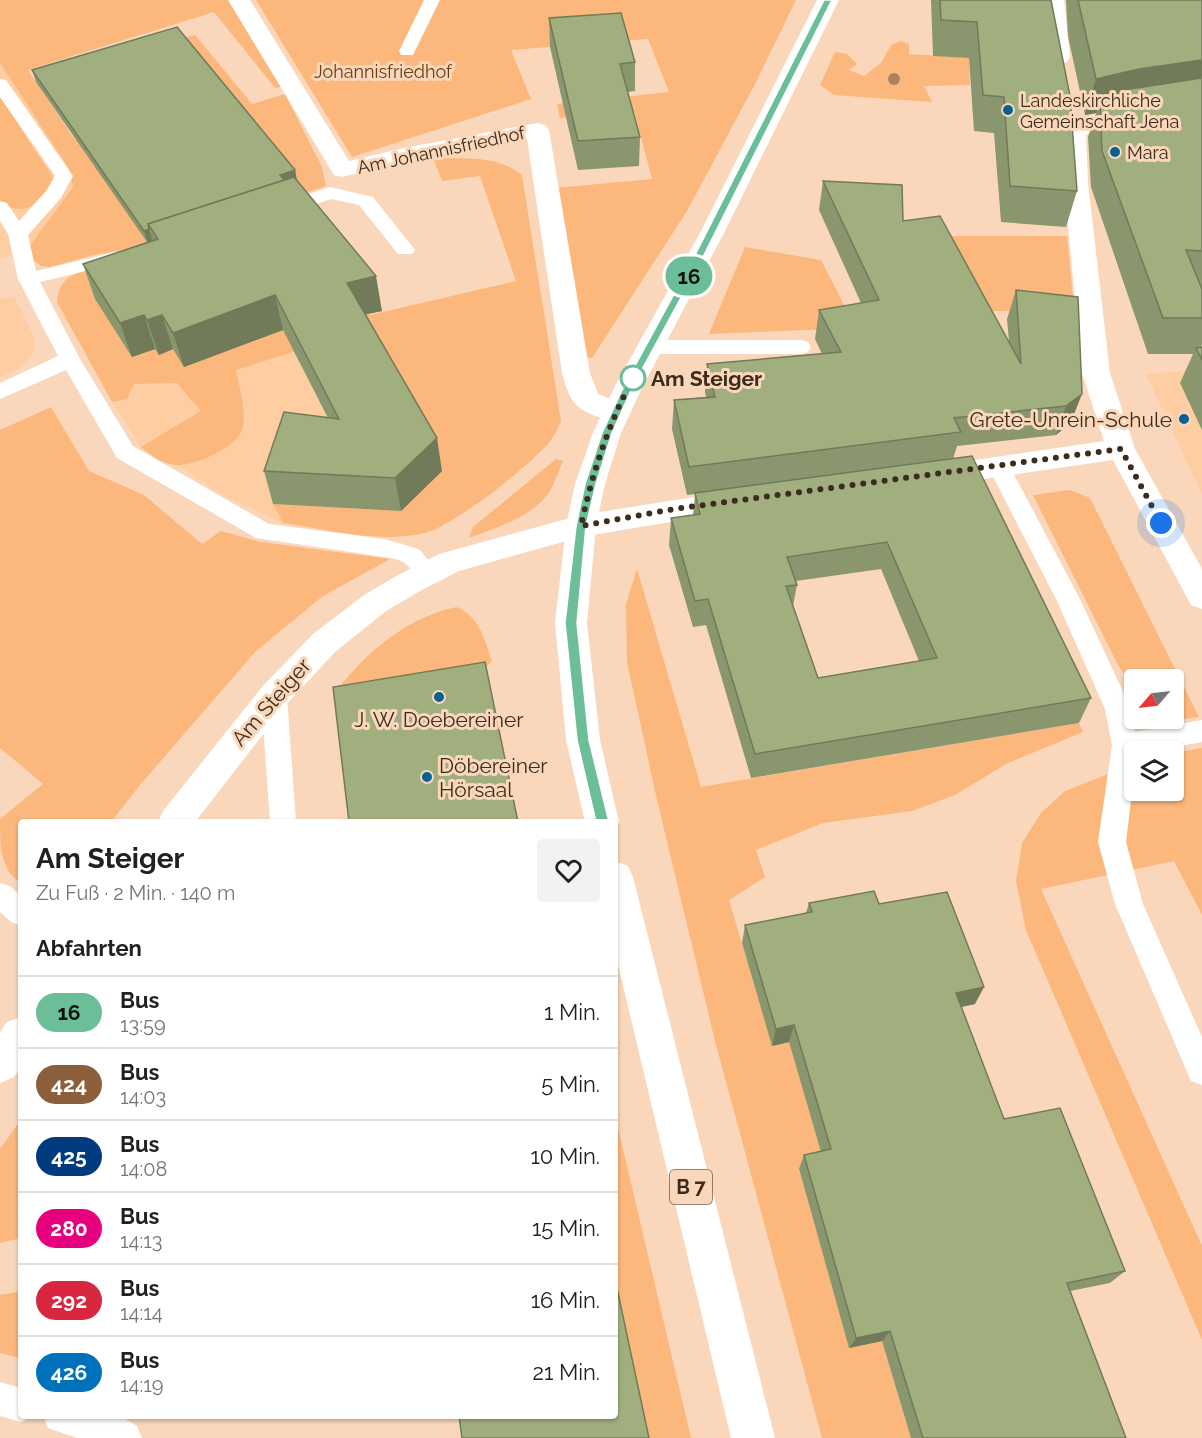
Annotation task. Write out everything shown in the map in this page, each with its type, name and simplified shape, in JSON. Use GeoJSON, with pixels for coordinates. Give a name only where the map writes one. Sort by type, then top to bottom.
{"type":"FeatureCollection","features":[{"type":"Feature","properties":{"kind":"street","name":"Am Johannisfriedhof"},"geometry":{"type":"LineString","coordinates":[[239,0],[342,170],[405,155],[537,130],[583,397],[590,404],[617,412]]}},
{"type":"Feature","properties":{"kind":"street"},"geometry":{"type":"LineString","coordinates":[[601,819],[583,740],[571,623],[581,526],[590,484],[607,433],[617,412],[718,220],[828,0]]}},
{"type":"Feature","properties":{"kind":"street"},"geometry":{"type":"LineString","coordinates":[[1053,0],[1055,36],[1064,84]]}},
{"type":"Feature","properties":{"kind":"street"},"geometry":{"type":"LineString","coordinates":[[1202,103],[1083,126],[1071,120],[1096,373],[1121,449],[1202,597]]}},
{"type":"Feature","properties":{"kind":"street"},"geometry":{"type":"LineString","coordinates":[[909,479],[1121,449]]}},
{"type":"Feature","properties":{"kind":"street","name":"Am Steiger"},"geometry":{"type":"LineString","coordinates":[[177,819],[274,696],[324,643],[375,603],[428,573],[450,562],[581,526],[674,509],[760,498]]}},
{"type":"Feature","properties":{"kind":"street","name":"B 7"},"geometry":{"type":"LineString","coordinates":[[618,890],[753,1438]]}},
{"type":"Feature","properties":{"kind":"street"},"geometry":{"type":"LineString","coordinates":[[0,1064],[18,1039]]}},
{"type":"Feature","properties":{"kind":"lane"},"geometry":{"type":"LineString","coordinates":[[407,51],[432,0]]}},
{"type":"Feature","properties":{"kind":"lane"},"geometry":{"type":"LineString","coordinates":[[0,84],[64,176],[54,194],[18,234]]}},
{"type":"Feature","properties":{"kind":"lane"},"geometry":{"type":"LineString","coordinates":[[263,215],[330,193],[366,201],[405,250]]}},
{"type":"Feature","properties":{"kind":"lane"},"geometry":{"type":"LineString","coordinates":[[0,207],[18,234],[28,279],[70,359],[125,452],[264,532],[384,548],[412,556],[428,573]]}},
{"type":"Feature","properties":{"kind":"lane"},"geometry":{"type":"LineString","coordinates":[[28,279],[129,255]]}},
{"type":"Feature","properties":{"kind":"lane"},"geometry":{"type":"LineString","coordinates":[[650,347],[801,347]]}},
{"type":"Feature","properties":{"kind":"lane"},"geometry":{"type":"LineString","coordinates":[[0,392],[70,359]]}},
{"type":"Feature","properties":{"kind":"lane"},"geometry":{"type":"LineString","coordinates":[[999,467],[1068,598],[1118,709],[1124,741]]}},
{"type":"Feature","properties":{"kind":"lane"},"geometry":{"type":"LineString","coordinates":[[274,696],[283,819]]}},
{"type":"Feature","properties":{"kind":"lane"},"geometry":{"type":"LineString","coordinates":[[1147,741],[1202,731]]}},
{"type":"Feature","properties":{"kind":"lane"},"geometry":{"type":"LineString","coordinates":[[1124,752],[1112,842],[1129,904],[1202,1071]]}},
{"type":"Feature","properties":{"kind":"lane"},"geometry":{"type":"LineString","coordinates":[[0,896],[18,911]]}},
{"type":"Feature","properties":{"kind":"lane"},"geometry":{"type":"LineString","coordinates":[[0,1399],[18,1404]]}},
{"type":"Feature","properties":{"kind":"lane"},"geometry":{"type":"LineString","coordinates":[[71,1419],[114,1431],[125,1438]]}},
{"type":"Feature","properties":{"kind":"shaded area"},"geometry":{"type":"Polygon","coordinates":[[[0,63],[68,167],[73,187],[27,250],[0,259],[0,63]]]}},
{"type":"Feature","properties":{"kind":"shaded area"},"geometry":{"type":"Polygon","coordinates":[[[541,290],[561,422],[548,444],[501,485],[437,530],[420,534],[380,536],[283,523],[222,495],[178,465],[158,460],[141,447],[112,402],[127,399],[134,384],[177,383],[362,330],[541,290]]]}},
{"type":"Feature","properties":{"kind":"shaded area"},"geometry":{"type":"Polygon","coordinates":[[[0,297],[1,299],[15,298],[36,341],[33,355],[20,368],[0,377],[0,297]]]}},
{"type":"Feature","properties":{"kind":"shaded area","name":"Grete-Unrein-Schule"},"geometry":{"type":"Polygon","coordinates":[[[1202,370],[1202,494],[1146,374],[1202,370]]]}},
{"type":"Feature","properties":{"kind":"green space"},"geometry":{"type":"Polygon","coordinates":[[[0,0],[232,0],[281,87],[275,88],[214,12],[28,70],[75,140],[118,127],[180,39],[195,35],[252,104],[285,94],[322,167],[326,186],[151,245],[94,255],[50,267],[41,266],[33,260],[27,250],[73,187],[68,167],[0,63],[0,0]]]}},
{"type":"Feature","properties":{"kind":"green space","name":"Johannisfriedhof"},"geometry":{"type":"Polygon","coordinates":[[[256,0],[796,0],[755,84],[687,211],[592,358],[584,357],[555,188],[652,179],[634,111],[560,118],[557,104],[669,92],[648,39],[511,50],[531,99],[352,157],[256,0]]]}},
{"type":"Feature","properties":{"kind":"green space"},"geometry":{"type":"Polygon","coordinates":[[[901,41],[909,44],[909,54],[969,58],[970,85],[924,86],[932,102],[834,95],[820,85],[835,52],[847,54],[857,64],[849,70],[864,76],[881,63],[891,45],[901,41]]]}},
{"type":"Feature","properties":{"kind":"green space"},"geometry":{"type":"Polygon","coordinates":[[[0,97],[52,176],[54,187],[42,199],[23,209],[8,207],[0,202],[0,97]]]}},
{"type":"Feature","properties":{"kind":"green space"},"geometry":{"type":"Polygon","coordinates":[[[433,158],[468,158],[491,161],[512,168],[522,175],[561,422],[551,440],[536,456],[505,483],[468,510],[420,534],[369,536],[283,523],[273,504],[401,511],[362,330],[236,370],[243,405],[243,426],[234,441],[217,453],[187,464],[174,465],[158,459],[141,447],[201,411],[177,383],[134,384],[127,399],[112,402],[57,302],[61,286],[65,281],[75,274],[98,267],[132,357],[155,349],[173,349],[360,301],[370,315],[516,281],[480,176],[442,181],[433,158]]]}},
{"type":"Feature","properties":{"kind":"green space"},"geometry":{"type":"Polygon","coordinates":[[[928,236],[1067,236],[1074,308],[950,313],[928,236]]]}},
{"type":"Feature","properties":{"kind":"green space"},"geometry":{"type":"Polygon","coordinates":[[[745,247],[821,260],[856,328],[709,334],[745,247]]]}},
{"type":"Feature","properties":{"kind":"green space"},"geometry":{"type":"Polygon","coordinates":[[[51,407],[89,471],[144,495],[202,544],[221,531],[261,542],[390,559],[323,596],[255,652],[113,819],[18,819],[18,881],[5,864],[1,847],[0,819],[43,784],[0,748],[0,430],[51,407]]]}},
{"type":"Feature","properties":{"kind":"green space"},"geometry":{"type":"Polygon","coordinates":[[[556,459],[563,461],[552,487],[534,508],[524,515],[469,538],[473,527],[556,459]]]}},
{"type":"Feature","properties":{"kind":"green space"},"geometry":{"type":"Polygon","coordinates":[[[1070,490],[1090,498],[1175,669],[1124,669],[1124,674],[1033,495],[1070,490]]]}},
{"type":"Feature","properties":{"kind":"green space"},"geometry":{"type":"Polygon","coordinates":[[[637,569],[701,787],[1079,723],[1083,732],[1006,764],[955,795],[912,811],[823,823],[756,850],[765,877],[729,900],[772,1045],[789,1042],[825,1164],[799,1170],[849,1348],[882,1341],[911,1438],[822,1438],[715,1041],[657,800],[627,662],[626,604],[637,569]]]}},
{"type":"Feature","properties":{"kind":"green space"},"geometry":{"type":"Polygon","coordinates":[[[457,607],[476,623],[492,661],[457,696],[339,688],[376,648],[391,637],[423,618],[457,607]]]}},
{"type":"Feature","properties":{"kind":"green space"},"geometry":{"type":"Polygon","coordinates":[[[1184,687],[1199,717],[1184,719],[1184,687]]]}},
{"type":"Feature","properties":{"kind":"green space"},"geometry":{"type":"Polygon","coordinates":[[[1202,748],[1202,915],[1174,861],[1041,889],[1202,1246],[1202,1340],[1026,930],[1016,881],[1022,843],[1041,813],[1065,791],[1124,768],[1124,801],[1184,801],[1184,751],[1202,748]]]}},
{"type":"Feature","properties":{"kind":"green space"},"geometry":{"type":"Polygon","coordinates":[[[18,1124],[18,1239],[0,1243],[0,1149],[18,1124]]]}},
{"type":"Feature","properties":{"kind":"green space"},"geometry":{"type":"Polygon","coordinates":[[[618,1128],[691,1438],[643,1438],[618,1321],[618,1128]]]}},
{"type":"Feature","properties":{"kind":"green space"},"geometry":{"type":"Polygon","coordinates":[[[18,1292],[18,1357],[0,1353],[0,1295],[18,1292]]]}},
{"type":"Feature","properties":{"kind":"building"},"geometry":{"type":"Polygon","coordinates":[[[940,0],[1051,0],[1070,96],[1077,191],[1010,186],[1004,97],[983,95],[977,22],[941,20],[940,0]]]}},
{"type":"Feature","properties":{"kind":"building"},"geometry":{"type":"Polygon","coordinates":[[[1078,0],[1202,0],[1202,60],[1139,69],[1096,79],[1078,0]]]}},
{"type":"Feature","properties":{"kind":"building"},"geometry":{"type":"Polygon","coordinates":[[[621,13],[635,62],[620,64],[640,137],[578,141],[549,18],[621,13]]]}},
{"type":"Feature","properties":{"kind":"building"},"geometry":{"type":"Polygon","coordinates":[[[177,27],[295,170],[280,175],[284,180],[148,224],[149,229],[144,231],[32,70],[177,27]]]}},
{"type":"Feature","properties":{"kind":"building"},"geometry":{"type":"Polygon","coordinates":[[[1202,78],[1202,251],[1186,250],[1202,289],[1202,318],[1163,318],[1102,151],[1100,100],[1130,89],[1202,78]]]}},
{"type":"Feature","properties":{"kind":"building"},"geometry":{"type":"Polygon","coordinates":[[[294,177],[376,276],[347,283],[437,438],[395,478],[264,471],[284,412],[339,419],[275,295],[173,333],[162,315],[147,320],[144,315],[120,323],[83,264],[158,239],[148,224],[294,177]]]}},
{"type":"Feature","properties":{"kind":"building"},"geometry":{"type":"Polygon","coordinates":[[[823,181],[902,185],[903,221],[940,216],[1021,364],[1016,290],[1078,297],[1082,394],[1066,406],[954,418],[961,432],[689,467],[674,400],[715,397],[707,364],[841,352],[819,310],[879,300],[823,181]]]}},
{"type":"Feature","properties":{"kind":"building"},"geometry":{"type":"Polygon","coordinates":[[[1202,347],[1202,360],[1196,348],[1202,347]]]}},
{"type":"Feature","properties":{"kind":"building"},"geometry":{"type":"Polygon","coordinates":[[[972,456],[1091,698],[755,754],[708,599],[695,601],[671,518],[700,514],[695,493],[972,456]],[[887,542],[787,557],[797,585],[786,586],[818,678],[937,658],[887,542]]]}},
{"type":"Feature","properties":{"kind":"building","name":"Döbereiner Hörsaal"},"geometry":{"type":"Polygon","coordinates":[[[485,662],[517,819],[349,819],[333,687],[485,662]]]}},
{"type":"Feature","properties":{"kind":"building"},"geometry":{"type":"Polygon","coordinates":[[[874,891],[879,904],[947,892],[984,987],[956,993],[1004,1119],[1060,1108],[1125,1271],[1067,1283],[1126,1438],[923,1438],[890,1331],[856,1338],[804,1155],[831,1149],[794,1025],[776,1029],[745,925],[812,912],[809,903],[874,891]]]}},
{"type":"Feature","properties":{"kind":"building"},"geometry":{"type":"Polygon","coordinates":[[[618,1293],[649,1438],[462,1438],[459,1419],[618,1419],[618,1293]]]}},
{"type":"Feature","properties":{"kind":"bus line","name":"16"},"geometry":{"type":"LineString","coordinates":[[601,819],[583,740],[571,623],[581,526],[590,484],[607,433],[628,386],[697,261],[828,0]]}},
{"type":"Feature","properties":{"kind":"place","name":"Landeskirchliche Gemeinschaft Jena"},"geometry":{"type":"Point","coordinates":[1008,110]}},
{"type":"Feature","properties":{"kind":"place","name":"Mara"},"geometry":{"type":"Point","coordinates":[1115,152]}},
{"type":"Feature","properties":{"kind":"place","name":"Am Steiger"},"geometry":{"type":"Point","coordinates":[633,378]}},
{"type":"Feature","properties":{"kind":"place","name":"Grete-Unrein-Schule"},"geometry":{"type":"Point","coordinates":[1184,419]}},
{"type":"Feature","properties":{"kind":"place","name":"J. W. Doebereiner"},"geometry":{"type":"Point","coordinates":[439,697]}},
{"type":"Feature","properties":{"kind":"place","name":"Döbereiner Hörsaal"},"geometry":{"type":"Point","coordinates":[427,777]}},
{"type":"Feature","properties":{"kind":"route"},"geometry":{"type":"LineString","coordinates":[[633,378],[607,433],[590,484],[581,526],[674,509],[1121,449],[1161,523]]}}]}
